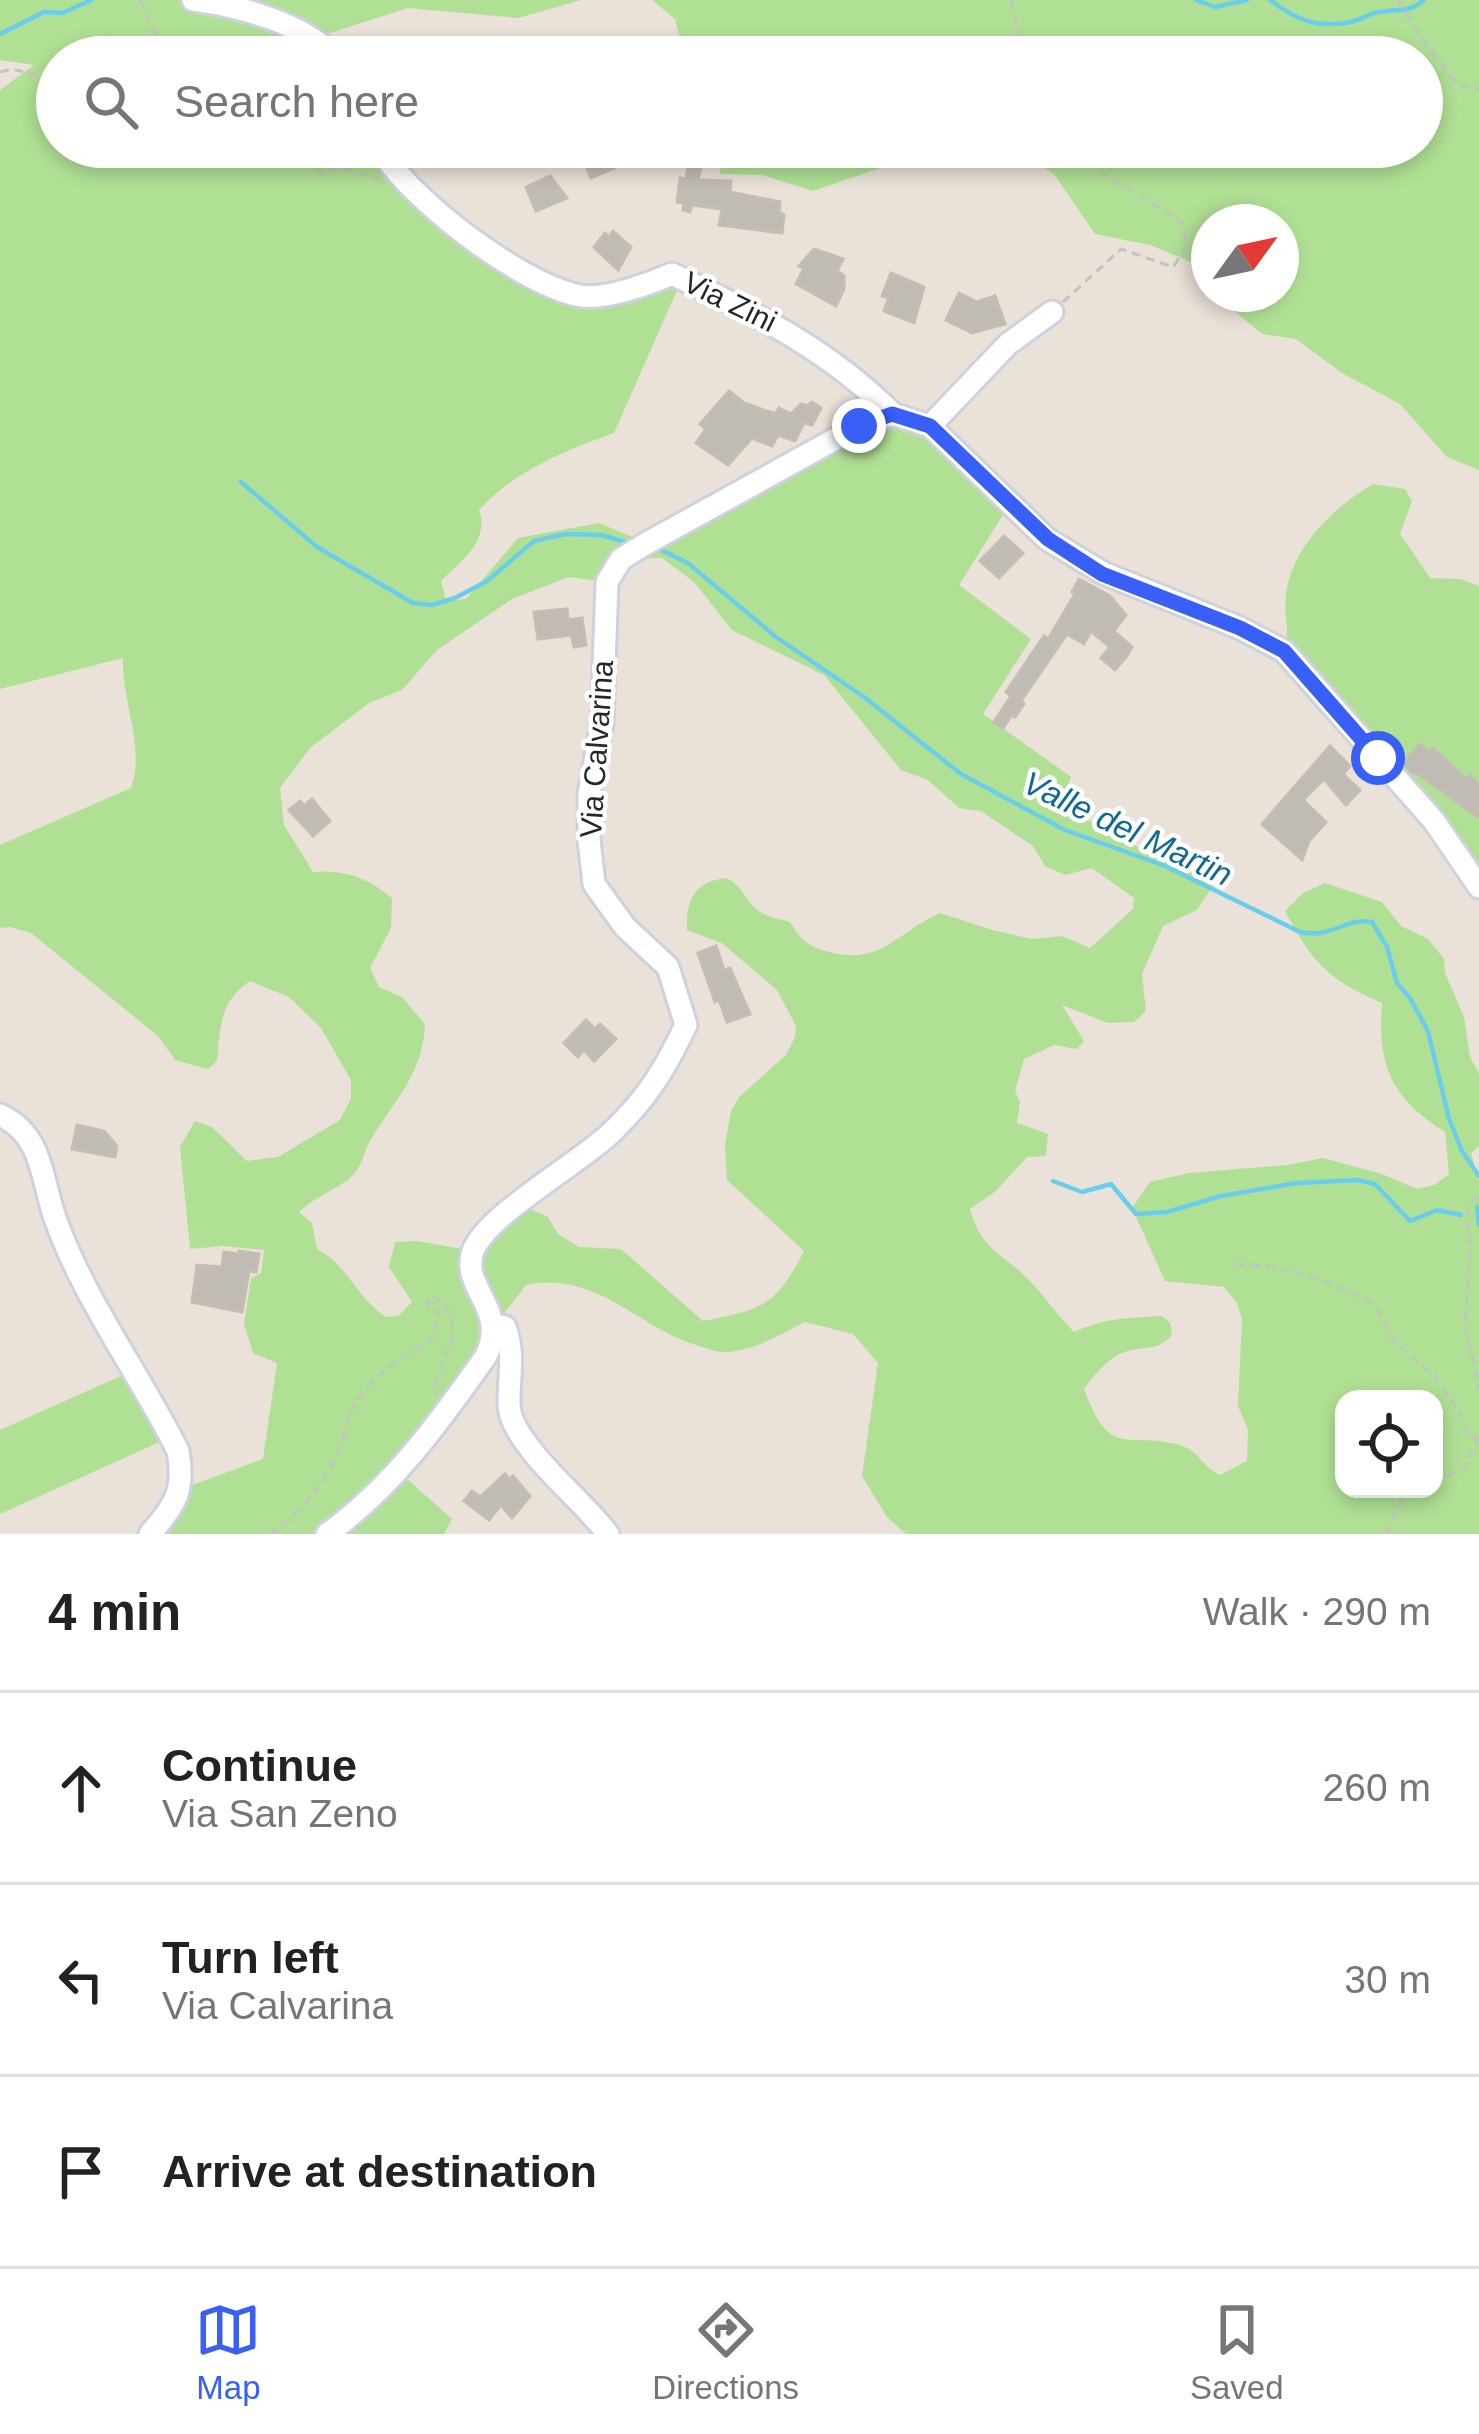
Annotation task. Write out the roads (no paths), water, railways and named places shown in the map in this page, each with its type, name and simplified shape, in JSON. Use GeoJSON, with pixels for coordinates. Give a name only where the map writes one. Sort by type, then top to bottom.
{"type":"FeatureCollection","features":[{"type":"Feature","properties":{"kind":"street"},"geometry":{"type":"LineString","coordinates":[[193,0],[226,4],[309,36]]}},
{"type":"Feature","properties":{"kind":"street","name":"Via Zini"},"geometry":{"type":"LineString","coordinates":[[396,168],[413,190],[520,273],[584,297],[644,286],[672,274],[796,334],[856,378],[892,414]]}},
{"type":"Feature","properties":{"kind":"street"},"geometry":{"type":"LineString","coordinates":[[930,426],[1007,344],[1052,312]]}},
{"type":"Feature","properties":{"kind":"street"},"geometry":{"type":"LineString","coordinates":[[892,414],[930,426],[1048,539],[1102,574],[1240,628],[1284,651],[1434,821],[1479,887]]}},
{"type":"Feature","properties":{"kind":"street","name":"Via Calvarina"},"geometry":{"type":"LineString","coordinates":[[495,1325],[472,1274],[473,1252],[489,1230],[519,1204],[611,1133],[662,1076],[686,1025],[668,967],[625,927],[594,884],[589,794],[602,723],[607,582],[621,559],[647,543],[859,426],[892,414]]}},
{"type":"Feature","properties":{"kind":"street"},"geometry":{"type":"LineString","coordinates":[[0,1115],[17,1123],[39,1154],[62,1237],[178,1451],[183,1479],[176,1501],[150,1534]]}},
{"type":"Feature","properties":{"kind":"street"},"geometry":{"type":"LineString","coordinates":[[327,1534],[360,1511],[398,1472],[486,1356],[495,1325],[505,1327],[514,1350],[512,1418],[608,1534]]}},
{"type":"Feature","properties":{"kind":"waterway"},"geometry":{"type":"LineString","coordinates":[[0,34],[44,12],[63,13],[91,0]]}},
{"type":"Feature","properties":{"kind":"waterway"},"geometry":{"type":"LineString","coordinates":[[1196,0],[1215,7],[1247,0]]}},
{"type":"Feature","properties":{"kind":"waterway"},"geometry":{"type":"LineString","coordinates":[[1270,0],[1298,18],[1328,24],[1408,9],[1424,0]]}},
{"type":"Feature","properties":{"kind":"waterway","name":"Valle del Martin"},"geometry":{"type":"LineString","coordinates":[[241,482],[317,547],[413,603],[432,605],[455,598],[487,581],[534,541],[566,534],[601,535],[629,543]]}},
{"type":"Feature","properties":{"kind":"waterway","name":"Valle del Martin"},"geometry":{"type":"LineString","coordinates":[[659,549],[688,563],[776,637],[864,697],[961,774],[1065,830],[1165,866],[1300,932],[1322,933],[1354,922],[1372,922],[1387,947],[1397,983],[1428,1031],[1449,1119],[1479,1176]]}},
{"type":"Feature","properties":{"kind":"waterway"},"geometry":{"type":"LineString","coordinates":[[1053,1181],[1082,1192],[1111,1184],[1136,1214],[1167,1212],[1221,1196],[1297,1183],[1358,1180],[1375,1184],[1410,1221],[1437,1210],[1461,1215]]}},
{"type":"Feature","properties":{"kind":"waterway","name":"Valle del Martin"},"geometry":{"type":"LineString","coordinates":[[1477,1207],[1479,1225]]}}]}
